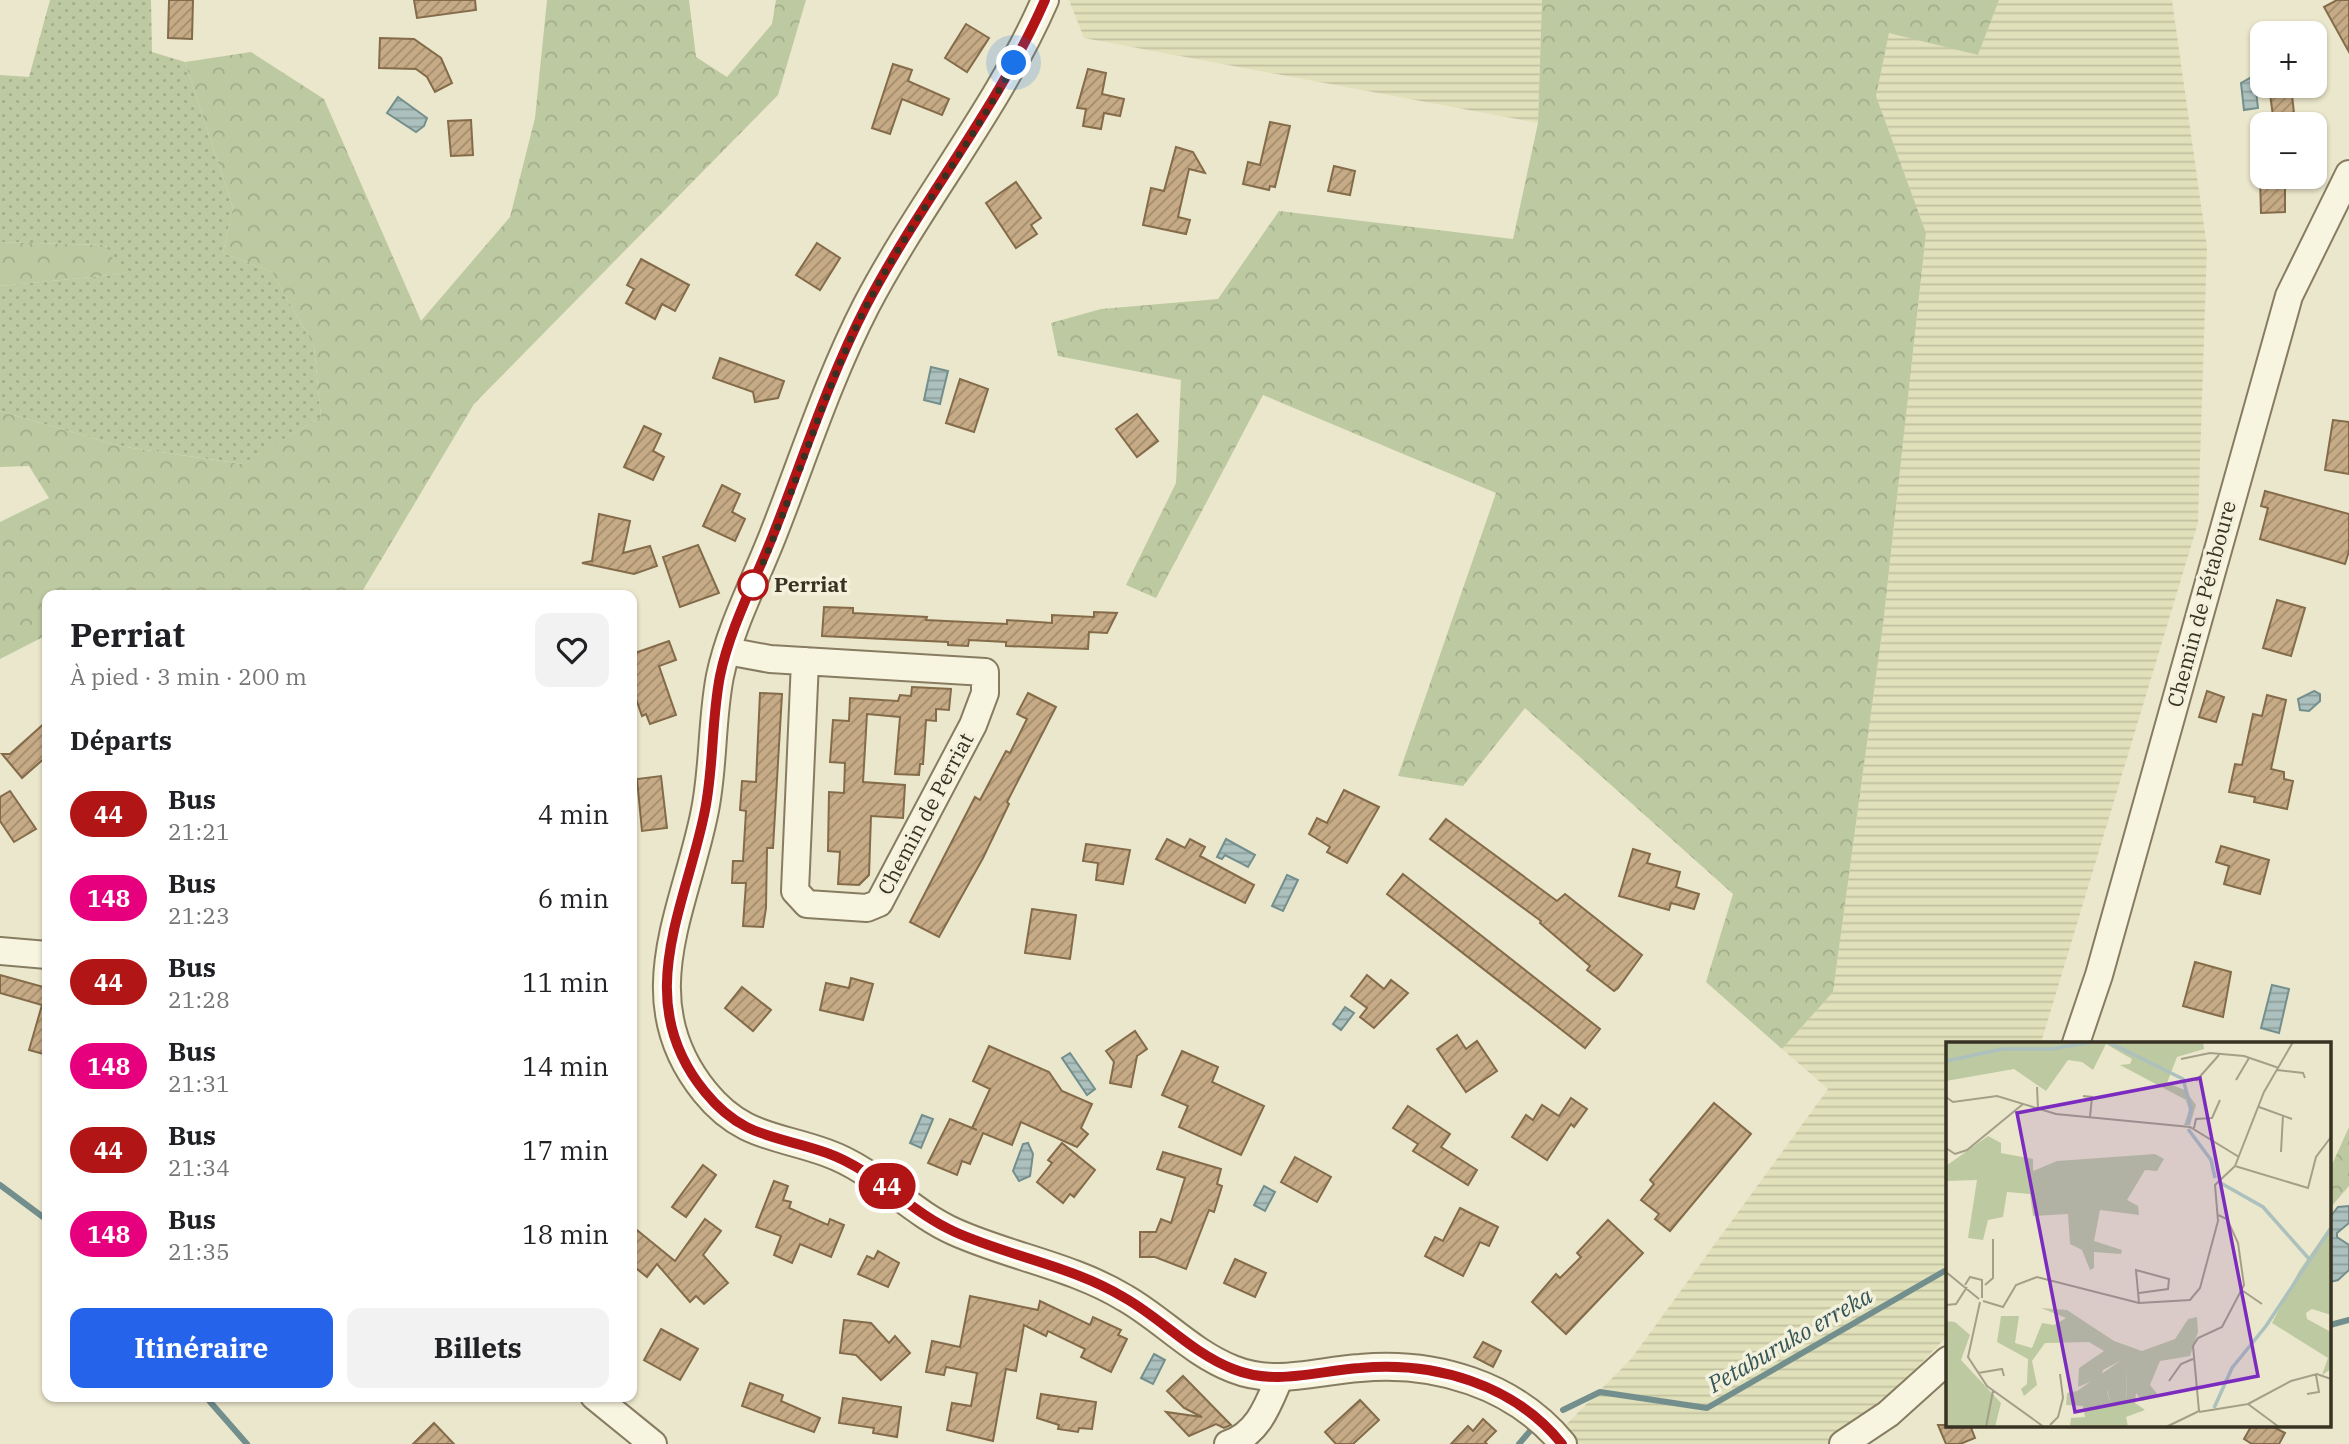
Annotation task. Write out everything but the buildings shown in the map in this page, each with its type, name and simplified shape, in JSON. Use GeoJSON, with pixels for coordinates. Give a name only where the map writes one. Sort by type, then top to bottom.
{"type":"FeatureCollection","features":[{"type":"Feature","properties":{"kind":"street"},"geometry":{"type":"LineString","coordinates":[[1045,0],[1004,81],[933,191],[865,308],[824,398],[727,651],[715,710],[705,812],[667,955],[666,995],[676,1039],[705,1093],[757,1134],[827,1153],[873,1174],[912,1206],[953,1231],[1079,1274],[1128,1299],[1197,1350],[1233,1369],[1279,1379],[1359,1368],[1406,1366],[1439,1372],[1473,1380],[1512,1400],[1550,1428],[1563,1444]]}},
{"type":"Feature","properties":{"kind":"street","name":"Chemin de Pétaboure"},"geometry":{"type":"LineString","coordinates":[[2076,1042],[2099,975],[2289,296],[2349,174]]}},
{"type":"Feature","properties":{"kind":"street","name":"Chemin de Perriat"},"geometry":{"type":"LineString","coordinates":[[727,651],[805,661],[985,672],[985,693],[973,725],[879,903],[867,908],[807,904],[795,891],[805,661]]}},
{"type":"Feature","properties":{"kind":"street"},"geometry":{"type":"LineString","coordinates":[[0,951],[42,955]]}},
{"type":"Feature","properties":{"kind":"street"},"geometry":{"type":"LineString","coordinates":[[1843,1444],[1888,1414],[1946,1362]]}},
{"type":"Feature","properties":{"kind":"street"},"geometry":{"type":"LineString","coordinates":[[1228,1444],[1237,1441],[1261,1419],[1279,1379]]}},
{"type":"Feature","properties":{"kind":"street"},"geometry":{"type":"LineString","coordinates":[[601,1402],[653,1444]]}},
{"type":"Feature","properties":{"kind":"green space"},"geometry":{"type":"Polygon","coordinates":[[[50,0],[151,0],[152,52],[185,62],[233,208],[223,253],[272,272],[314,346],[321,417],[243,464],[119,446],[0,411],[0,286],[121,274],[105,245],[0,242],[0,75],[29,77],[50,0]]]}},
{"type":"Feature","properties":{"kind":"green space"},"geometry":{"type":"Polygon","coordinates":[[[547,0],[689,0],[696,57],[727,77],[772,24],[776,0],[806,0],[778,95],[474,404],[363,590],[42,590],[42,638],[0,659],[0,522],[49,498],[29,466],[0,467],[0,411],[119,446],[242,464],[321,417],[314,346],[272,272],[223,253],[233,208],[185,62],[251,52],[324,99],[421,321],[510,217],[535,118],[547,0]]]}},
{"type":"Feature","properties":{"kind":"green space"},"geometry":{"type":"Polygon","coordinates":[[[1069,0],[1542,0],[1538,123],[1084,38],[1069,0]]]}},
{"type":"Feature","properties":{"kind":"green space"},"geometry":{"type":"Polygon","coordinates":[[[1542,0],[1999,0],[1978,55],[1889,33],[1876,96],[1926,233],[1883,625],[1833,992],[1782,1049],[1706,982],[1733,894],[1525,708],[1463,786],[1398,776],[1496,493],[1263,395],[1156,598],[1126,585],[1176,483],[1181,380],[1058,356],[1051,323],[1101,309],[1218,299],[1279,211],[1513,239],[1538,123],[1542,0]]]}},
{"type":"Feature","properties":{"kind":"green space"},"geometry":{"type":"Polygon","coordinates":[[[1999,0],[2172,0],[2207,247],[2198,523],[2041,1042],[1946,1042],[1946,1337],[1844,1444],[1547,1444],[1631,1359],[1828,1089],[1782,1049],[1833,992],[1883,625],[1926,233],[1876,96],[1889,32],[1978,55],[1999,0]]]}},
{"type":"Feature","properties":{"kind":"green space"},"geometry":{"type":"Polygon","coordinates":[[[0,242],[105,245],[122,274],[0,286],[0,242]]]}},
{"type":"Feature","properties":{"kind":"green space"},"geometry":{"type":"Polygon","coordinates":[[[2349,1127],[2349,1186],[2332,1206],[2332,1165],[2349,1127]]]}},
{"type":"Feature","properties":{"kind":"shaded area"},"geometry":{"type":"Polygon","coordinates":[[[2250,78],[2250,98],[2257,98],[2258,108],[2244,110],[2241,83],[2250,78]]]}},
{"type":"Feature","properties":{"kind":"shaded area"},"geometry":{"type":"Polygon","coordinates":[[[398,97],[427,118],[424,126],[416,132],[387,113],[398,97]]]}},
{"type":"Feature","properties":{"kind":"shaded area"},"geometry":{"type":"Polygon","coordinates":[[[931,367],[948,371],[940,404],[924,400],[931,367]]]}},
{"type":"Feature","properties":{"kind":"shaded area"},"geometry":{"type":"Polygon","coordinates":[[[2314,691],[2320,694],[2320,701],[2309,711],[2300,710],[2298,699],[2314,691]]]}},
{"type":"Feature","properties":{"kind":"shaded area"},"geometry":{"type":"Polygon","coordinates":[[[1226,839],[1255,855],[1248,867],[1225,855],[1222,859],[1217,857],[1226,839]]]}},
{"type":"Feature","properties":{"kind":"shaded area"},"geometry":{"type":"Polygon","coordinates":[[[1287,875],[1298,880],[1283,911],[1272,906],[1287,875]]]}},
{"type":"Feature","properties":{"kind":"shaded area"},"geometry":{"type":"Polygon","coordinates":[[[2272,985],[2289,989],[2279,1033],[2261,1028],[2272,985]]]}},
{"type":"Feature","properties":{"kind":"shaded area"},"geometry":{"type":"Polygon","coordinates":[[[1345,1007],[1354,1013],[1341,1030],[1333,1024],[1345,1007]]]}},
{"type":"Feature","properties":{"kind":"shaded area"},"geometry":{"type":"Polygon","coordinates":[[[1070,1053],[1095,1089],[1087,1095],[1062,1058],[1070,1053]]]}},
{"type":"Feature","properties":{"kind":"shaded area"},"geometry":{"type":"Polygon","coordinates":[[[922,1115],[933,1119],[921,1148],[910,1143],[922,1115]]]}},
{"type":"Feature","properties":{"kind":"shaded area"},"geometry":{"type":"Polygon","coordinates":[[[1028,1143],[1033,1154],[1030,1176],[1019,1181],[1013,1171],[1023,1144],[1028,1143]]]}},
{"type":"Feature","properties":{"kind":"shaded area"},"geometry":{"type":"Polygon","coordinates":[[[1264,1186],[1275,1192],[1265,1211],[1254,1205],[1264,1186]]]}},
{"type":"Feature","properties":{"kind":"shaded area"},"geometry":{"type":"Polygon","coordinates":[[[2349,1206],[2349,1223],[2337,1233],[2337,1237],[2349,1245],[2349,1270],[2338,1280],[2332,1282],[2332,1214],[2338,1207],[2349,1206]]]}},
{"type":"Feature","properties":{"kind":"shaded area"},"geometry":{"type":"Polygon","coordinates":[[[1154,1354],[1165,1360],[1153,1384],[1141,1378],[1154,1354]]]}},
{"type":"Feature","properties":{"kind":"waterway"},"geometry":{"type":"LineString","coordinates":[[0,1185],[42,1216]]}},
{"type":"Feature","properties":{"kind":"waterway","name":"Petaburuko erreka"},"geometry":{"type":"LineString","coordinates":[[1563,1410],[1600,1392],[1707,1408],[1946,1270]]}},
{"type":"Feature","properties":{"kind":"waterway","name":"Petaburuko erreka"},"geometry":{"type":"LineString","coordinates":[[2332,1324],[2349,1320]]}},
{"type":"Feature","properties":{"kind":"waterway"},"geometry":{"type":"LineString","coordinates":[[210,1402],[247,1444]]}},
{"type":"Feature","properties":{"kind":"waterway","name":"Petaburuko erreka"},"geometry":{"type":"LineString","coordinates":[[1519,1444],[1530,1431]]}},
{"type":"Feature","properties":{"kind":"bus line","name":"44"},"geometry":{"type":"LineString","coordinates":[[1045,0],[1004,81],[933,191],[865,308],[824,398],[727,651],[715,710],[705,812],[667,955],[666,995],[676,1039],[705,1093],[757,1134],[827,1153],[873,1174],[912,1206],[953,1231],[1079,1274],[1128,1299],[1197,1350],[1233,1369],[1279,1379],[1359,1368],[1406,1366],[1439,1372],[1473,1380],[1512,1400],[1550,1428],[1562,1444]]}},
{"type":"Feature","properties":{"kind":"place","name":"Perriat"},"geometry":{"type":"Point","coordinates":[753,585]}},
{"type":"Feature","properties":{"kind":"route"},"geometry":{"type":"LineString","coordinates":[[753,585],[824,398],[865,308],[933,191],[1014,63]]}}]}
